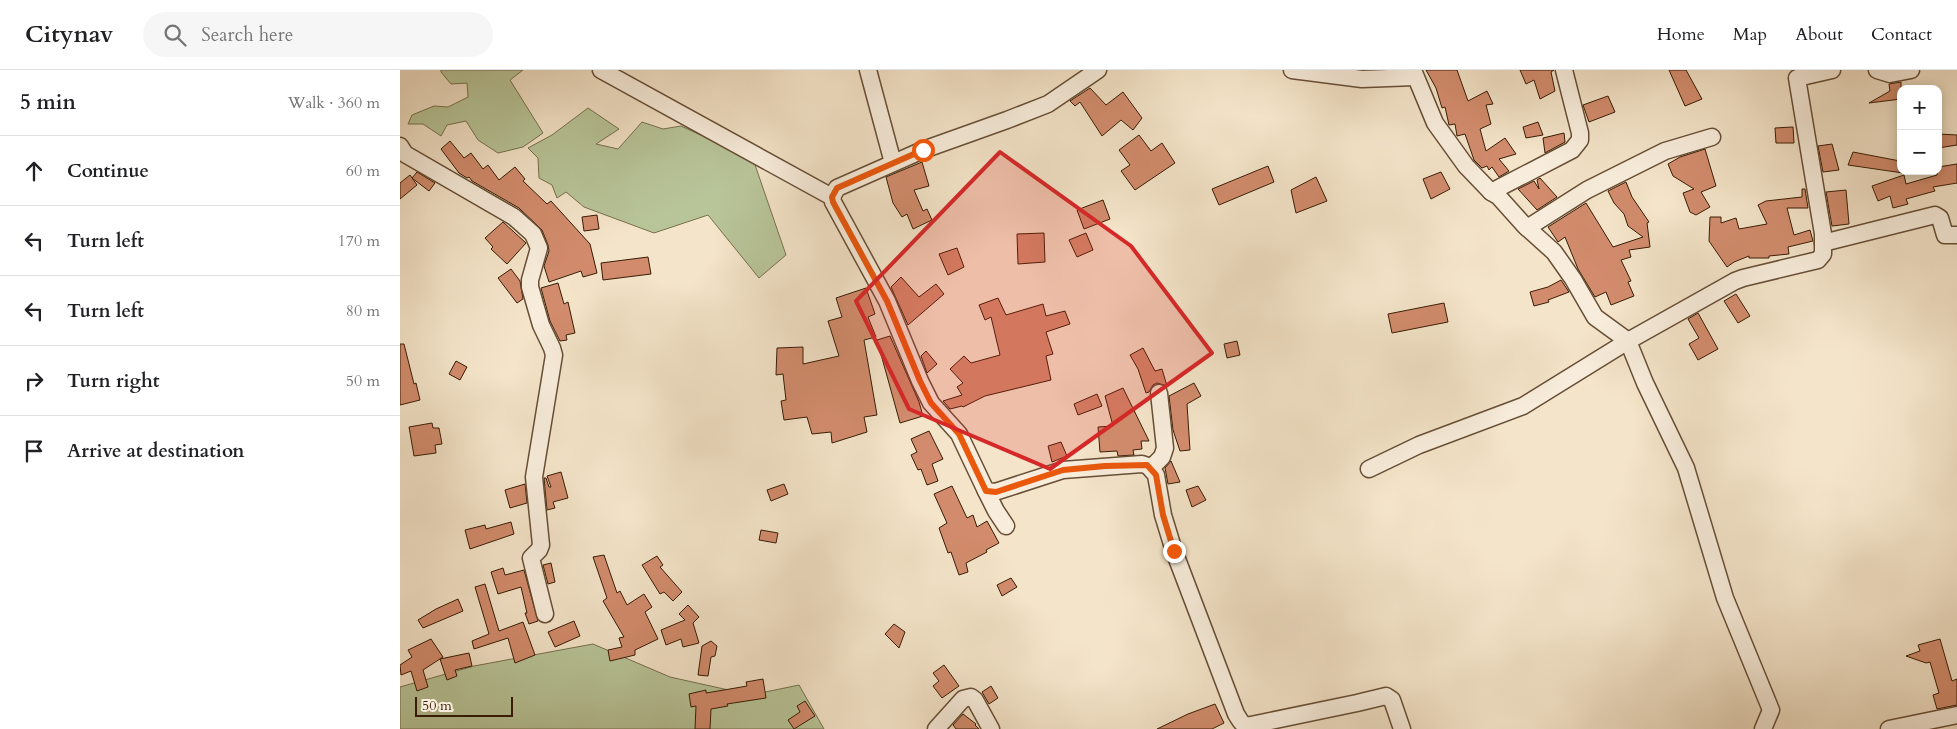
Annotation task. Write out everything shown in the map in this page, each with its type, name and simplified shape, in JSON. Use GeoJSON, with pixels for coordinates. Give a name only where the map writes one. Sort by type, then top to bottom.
{"type":"FeatureCollection","features":[{"type":"Feature","properties":{"kind":"street"},"geometry":{"type":"LineString","coordinates":[[601,70],[832,197]]}},
{"type":"Feature","properties":{"kind":"street"},"geometry":{"type":"LineString","coordinates":[[868,70],[894,163]]}},
{"type":"Feature","properties":{"kind":"street"},"geometry":{"type":"LineString","coordinates":[[1006,526],[996,511],[959,434],[931,403],[887,301],[832,197],[837,188],[923,150],[1048,104],[1098,70]]}},
{"type":"Feature","properties":{"kind":"street"},"geometry":{"type":"LineString","coordinates":[[1292,70],[1362,79],[1414,74],[1435,123],[1466,166],[1491,192],[1498,196],[1527,228],[1554,252],[1573,279],[1595,317],[1628,341],[1645,384],[1686,468],[1725,598],[1771,710],[1763,729]]}},
{"type":"Feature","properties":{"kind":"street"},"geometry":{"type":"LineString","coordinates":[[1491,192],[1572,150],[1577,145],[1580,133],[1564,70]]}},
{"type":"Feature","properties":{"kind":"street"},"geometry":{"type":"LineString","coordinates":[[1369,469],[1419,445],[1523,406],[1700,299],[1743,278],[1818,260],[1823,254],[1824,243],[1796,80],[1798,77],[1832,70]]}},
{"type":"Feature","properties":{"kind":"street"},"geometry":{"type":"LineString","coordinates":[[1877,70],[1890,74],[1911,70]]}},
{"type":"Feature","properties":{"kind":"street"},"geometry":{"type":"LineString","coordinates":[[1527,228],[1586,190],[1665,151],[1712,137]]}},
{"type":"Feature","properties":{"kind":"street"},"geometry":{"type":"LineString","coordinates":[[400,146],[405,154],[514,216],[533,234],[540,248],[530,287],[541,324],[554,355],[534,476],[541,545],[539,550],[532,555],[531,560],[545,614]]}},
{"type":"Feature","properties":{"kind":"street"},"geometry":{"type":"LineString","coordinates":[[1824,243],[1935,215],[1940,218],[1945,235],[1957,235]]}},
{"type":"Feature","properties":{"kind":"street"},"geometry":{"type":"LineString","coordinates":[[1151,468],[1162,457],[1165,448],[1159,393]]}},
{"type":"Feature","properties":{"kind":"street"},"geometry":{"type":"LineString","coordinates":[[986,491],[996,492],[1063,470],[1142,464],[1151,468],[1156,475],[1163,515],[1174,551],[1236,714],[1242,724],[1247,726],[1357,704],[1386,696],[1392,700],[1402,729]]}},
{"type":"Feature","properties":{"kind":"street"},"geometry":{"type":"LineString","coordinates":[[936,729],[967,697],[975,700],[991,729]]}},
{"type":"Feature","properties":{"kind":"street"},"geometry":{"type":"LineString","coordinates":[[1890,729],[1957,715]]}},
{"type":"Feature","properties":{"kind":"highlighted area"},"geometry":{"type":"Polygon","coordinates":[[[1000,152],[1131,246],[1212,353],[1050,469],[909,409],[856,301],[1000,152]]]}},
{"type":"Feature","properties":{"kind":"green space"},"geometry":{"type":"Polygon","coordinates":[[[441,70],[523,70],[510,80],[543,133],[523,147],[498,153],[478,140],[466,121],[447,125],[441,136],[423,124],[408,124],[412,115],[434,106],[448,107],[468,97],[467,83],[451,84],[441,70]]]}},
{"type":"Feature","properties":{"kind":"green space"},"geometry":{"type":"Polygon","coordinates":[[[588,108],[619,129],[596,144],[618,149],[642,122],[663,129],[681,126],[753,159],[786,255],[759,278],[708,215],[654,233],[584,207],[566,192],[557,198],[552,185],[539,178],[538,158],[528,148],[552,135],[588,108]]]}},
{"type":"Feature","properties":{"kind":"green space"},"geometry":{"type":"Polygon","coordinates":[[[593,644],[670,677],[751,695],[799,685],[824,729],[400,729],[400,687],[474,666],[593,644]]]}},
{"type":"Feature","properties":{"kind":"building"},"geometry":{"type":"Polygon","coordinates":[[[1426,70],[1457,70],[1468,101],[1487,91],[1493,104],[1486,105],[1491,124],[1480,129],[1486,151],[1505,138],[1516,154],[1499,159],[1509,171],[1499,177],[1492,167],[1489,170],[1487,166],[1482,168],[1474,160],[1465,134],[1457,136],[1455,124],[1449,125],[1445,107],[1442,108],[1436,88],[1426,70]]]}},
{"type":"Feature","properties":{"kind":"building"},"geometry":{"type":"Polygon","coordinates":[[[1520,70],[1554,70],[1551,72],[1555,91],[1540,99],[1534,80],[1526,84],[1520,70]]]}},
{"type":"Feature","properties":{"kind":"building"},"geometry":{"type":"Polygon","coordinates":[[[1669,70],[1686,70],[1702,99],[1685,106],[1669,70]]]}},
{"type":"Feature","properties":{"kind":"building"},"geometry":{"type":"Polygon","coordinates":[[[1901,82],[1901,85],[1897,85],[1897,100],[1869,103],[1890,91],[1889,84],[1901,82]]]}},
{"type":"Feature","properties":{"kind":"building"},"geometry":{"type":"Polygon","coordinates":[[[1090,88],[1106,105],[1123,92],[1142,118],[1133,130],[1121,120],[1102,136],[1080,102],[1075,106],[1070,101],[1090,88]]]}},
{"type":"Feature","properties":{"kind":"building"},"geometry":{"type":"Polygon","coordinates":[[[1608,96],[1615,112],[1589,122],[1583,105],[1608,96]]]}},
{"type":"Feature","properties":{"kind":"building"},"geometry":{"type":"Polygon","coordinates":[[[1538,122],[1543,135],[1526,138],[1523,127],[1538,122]]]}},
{"type":"Feature","properties":{"kind":"building"},"geometry":{"type":"Polygon","coordinates":[[[1793,127],[1794,143],[1776,143],[1775,128],[1793,127]]]}},
{"type":"Feature","properties":{"kind":"building"},"geometry":{"type":"Polygon","coordinates":[[[1564,133],[1565,142],[1545,153],[1543,138],[1564,133]]]}},
{"type":"Feature","properties":{"kind":"building"},"geometry":{"type":"Polygon","coordinates":[[[1942,134],[1957,135],[1957,145],[1942,147],[1942,134]]]}},
{"type":"Feature","properties":{"kind":"building"},"geometry":{"type":"Polygon","coordinates":[[[1139,135],[1151,151],[1162,143],[1175,163],[1135,190],[1121,171],[1130,165],[1119,150],[1139,135]]]}},
{"type":"Feature","properties":{"kind":"building"},"geometry":{"type":"Polygon","coordinates":[[[450,141],[464,158],[471,153],[483,169],[488,165],[499,180],[515,167],[525,179],[523,181],[547,204],[551,201],[590,244],[597,273],[583,277],[581,271],[549,282],[544,266],[549,251],[542,230],[519,208],[472,181],[469,177],[467,178],[459,173],[441,149],[450,141]]]}},
{"type":"Feature","properties":{"kind":"building"},"geometry":{"type":"Polygon","coordinates":[[[1832,144],[1839,170],[1823,172],[1818,146],[1832,144]]]}},
{"type":"Feature","properties":{"kind":"building"},"geometry":{"type":"Polygon","coordinates":[[[1705,149],[1716,186],[1701,192],[1710,207],[1696,215],[1690,212],[1683,193],[1694,189],[1673,176],[1668,164],[1680,157],[1705,149]]]}},
{"type":"Feature","properties":{"kind":"building"},"geometry":{"type":"Polygon","coordinates":[[[1853,152],[1897,160],[1897,172],[1848,165],[1853,152]]]}},
{"type":"Feature","properties":{"kind":"building"},"geometry":{"type":"Polygon","coordinates":[[[922,162],[929,186],[914,190],[923,211],[927,209],[932,220],[913,229],[907,214],[902,217],[893,203],[886,177],[922,162]]]}},
{"type":"Feature","properties":{"kind":"building"},"geometry":{"type":"Polygon","coordinates":[[[1957,164],[1957,183],[1933,187],[1935,191],[1906,199],[1908,204],[1893,208],[1890,196],[1878,201],[1872,186],[1904,175],[1906,184],[1942,175],[1942,166],[1957,164]]]}},
{"type":"Feature","properties":{"kind":"building"},"geometry":{"type":"Polygon","coordinates":[[[1268,166],[1274,182],[1219,205],[1212,189],[1268,166]]]}},
{"type":"Feature","properties":{"kind":"building"},"geometry":{"type":"Polygon","coordinates":[[[417,172],[435,183],[429,191],[412,178],[417,172]]]}},
{"type":"Feature","properties":{"kind":"building"},"geometry":{"type":"Polygon","coordinates":[[[1441,172],[1450,189],[1431,199],[1423,179],[1441,172]]]}},
{"type":"Feature","properties":{"kind":"building"},"geometry":{"type":"Polygon","coordinates":[[[410,175],[417,185],[400,199],[400,183],[410,175]]]}},
{"type":"Feature","properties":{"kind":"building"},"geometry":{"type":"Polygon","coordinates":[[[1316,177],[1327,201],[1296,213],[1291,190],[1316,177]]]}},
{"type":"Feature","properties":{"kind":"building"},"geometry":{"type":"Polygon","coordinates":[[[1540,178],[1557,197],[1537,210],[1518,189],[1534,181],[1539,189],[1537,180],[1540,178]]]}},
{"type":"Feature","properties":{"kind":"building"},"geometry":{"type":"Polygon","coordinates":[[[1626,182],[1632,197],[1649,222],[1647,223],[1650,247],[1629,250],[1631,257],[1621,260],[1631,281],[1628,282],[1634,296],[1611,305],[1606,292],[1595,297],[1578,269],[1565,237],[1558,242],[1548,227],[1586,203],[1613,247],[1643,237],[1628,226],[1624,214],[1614,203],[1608,191],[1626,182]]]}},
{"type":"Feature","properties":{"kind":"building"},"geometry":{"type":"Polygon","coordinates":[[[1802,189],[1805,189],[1808,208],[1787,208],[1794,235],[1810,230],[1813,241],[1788,247],[1789,254],[1769,256],[1769,258],[1749,258],[1749,256],[1727,267],[1709,241],[1710,217],[1721,217],[1721,223],[1736,218],[1739,229],[1767,224],[1758,205],[1766,201],[1802,197],[1802,189]]]}},
{"type":"Feature","properties":{"kind":"building"},"geometry":{"type":"Polygon","coordinates":[[[1846,190],[1849,224],[1832,226],[1826,192],[1846,190]]]}},
{"type":"Feature","properties":{"kind":"building"},"geometry":{"type":"Polygon","coordinates":[[[1103,200],[1110,219],[1084,229],[1077,210],[1103,200]]]}},
{"type":"Feature","properties":{"kind":"building"},"geometry":{"type":"Polygon","coordinates":[[[597,215],[599,229],[584,231],[582,217],[597,215]]]}},
{"type":"Feature","properties":{"kind":"building"},"geometry":{"type":"Polygon","coordinates":[[[503,222],[526,243],[507,264],[491,249],[493,247],[485,238],[503,222]]]}},
{"type":"Feature","properties":{"kind":"building"},"geometry":{"type":"Polygon","coordinates":[[[1044,233],[1045,262],[1018,264],[1017,234],[1044,233]]]}},
{"type":"Feature","properties":{"kind":"building"},"geometry":{"type":"Polygon","coordinates":[[[1086,233],[1093,250],[1077,257],[1069,240],[1086,233]]]}},
{"type":"Feature","properties":{"kind":"building"},"geometry":{"type":"Polygon","coordinates":[[[957,248],[964,267],[948,275],[939,254],[957,248]]]}},
{"type":"Feature","properties":{"kind":"building"},"geometry":{"type":"Polygon","coordinates":[[[648,257],[651,274],[603,280],[601,263],[648,257]]]}},
{"type":"Feature","properties":{"kind":"building"},"geometry":{"type":"Polygon","coordinates":[[[511,269],[520,281],[523,299],[517,303],[498,278],[511,269]]]}},
{"type":"Feature","properties":{"kind":"building"},"geometry":{"type":"Polygon","coordinates":[[[901,277],[919,297],[936,284],[944,294],[908,325],[891,287],[901,277]]]}},
{"type":"Feature","properties":{"kind":"building"},"geometry":{"type":"Polygon","coordinates":[[[1561,280],[1569,292],[1548,300],[1549,302],[1534,306],[1530,292],[1548,287],[1561,280]]]}},
{"type":"Feature","properties":{"kind":"building"},"geometry":{"type":"Polygon","coordinates":[[[558,283],[564,304],[568,302],[575,333],[566,335],[567,340],[560,341],[550,321],[541,288],[558,283]]]}},
{"type":"Feature","properties":{"kind":"building"},"geometry":{"type":"Polygon","coordinates":[[[866,288],[875,314],[868,317],[876,337],[864,340],[877,415],[864,417],[867,432],[832,443],[831,432],[812,434],[807,417],[784,420],[781,401],[786,400],[783,374],[776,375],[777,348],[803,347],[803,364],[839,356],[828,321],[842,317],[836,298],[866,288]]]}},
{"type":"Feature","properties":{"kind":"building"},"geometry":{"type":"Polygon","coordinates":[[[1736,294],[1750,316],[1738,323],[1724,301],[1736,294]]]}},
{"type":"Feature","properties":{"kind":"building"},"geometry":{"type":"Polygon","coordinates":[[[998,298],[1006,315],[1043,304],[1046,316],[1065,311],[1070,324],[1046,332],[1053,354],[1046,356],[1051,380],[985,396],[963,407],[950,409],[943,401],[962,395],[957,387],[963,383],[950,369],[964,356],[971,363],[1000,355],[991,317],[985,320],[979,305],[998,298]]]}},
{"type":"Feature","properties":{"kind":"building"},"geometry":{"type":"Polygon","coordinates":[[[1444,303],[1448,322],[1392,333],[1388,314],[1444,303]]]}},
{"type":"Feature","properties":{"kind":"building"},"geometry":{"type":"Polygon","coordinates":[[[1698,313],[1718,349],[1698,360],[1689,344],[1699,338],[1688,319],[1698,313]]]}},
{"type":"Feature","properties":{"kind":"building"},"geometry":{"type":"Polygon","coordinates":[[[890,336],[919,402],[923,416],[900,423],[877,340],[890,336]]]}},
{"type":"Feature","properties":{"kind":"building"},"geometry":{"type":"Polygon","coordinates":[[[1237,341],[1240,355],[1227,358],[1224,344],[1237,341]]]}},
{"type":"Feature","properties":{"kind":"building"},"geometry":{"type":"Polygon","coordinates":[[[400,344],[404,344],[420,400],[400,405],[400,344]]]}},
{"type":"Feature","properties":{"kind":"building"},"geometry":{"type":"Polygon","coordinates":[[[1143,348],[1155,371],[1162,369],[1167,386],[1157,383],[1146,393],[1138,369],[1130,355],[1143,348]]]}},
{"type":"Feature","properties":{"kind":"building"},"geometry":{"type":"Polygon","coordinates":[[[926,351],[937,364],[927,373],[921,356],[926,351]]]}},
{"type":"Feature","properties":{"kind":"building"},"geometry":{"type":"Polygon","coordinates":[[[456,361],[467,367],[460,380],[449,374],[456,361]]]}},
{"type":"Feature","properties":{"kind":"building"},"geometry":{"type":"Polygon","coordinates":[[[1194,383],[1201,396],[1187,404],[1190,450],[1180,451],[1173,430],[1169,396],[1194,383]]]}},
{"type":"Feature","properties":{"kind":"building"},"geometry":{"type":"Polygon","coordinates":[[[1123,388],[1149,441],[1141,441],[1142,449],[1133,450],[1134,455],[1118,456],[1117,451],[1100,452],[1098,427],[1113,426],[1105,396],[1123,388]]]}},
{"type":"Feature","properties":{"kind":"building"},"geometry":{"type":"Polygon","coordinates":[[[1097,394],[1102,406],[1078,415],[1074,404],[1097,394]]]}},
{"type":"Feature","properties":{"kind":"building"},"geometry":{"type":"Polygon","coordinates":[[[432,423],[433,428],[439,428],[442,444],[435,445],[436,453],[414,456],[409,427],[432,423]]]}},
{"type":"Feature","properties":{"kind":"building"},"geometry":{"type":"Polygon","coordinates":[[[929,431],[943,459],[932,464],[938,481],[927,485],[921,469],[918,470],[911,455],[917,452],[911,439],[929,431]]]}},
{"type":"Feature","properties":{"kind":"building"},"geometry":{"type":"Polygon","coordinates":[[[1061,442],[1067,456],[1052,462],[1048,446],[1061,442]]]}},
{"type":"Feature","properties":{"kind":"building"},"geometry":{"type":"Polygon","coordinates":[[[1171,461],[1180,482],[1168,484],[1165,468],[1171,461]]]}},
{"type":"Feature","properties":{"kind":"building"},"geometry":{"type":"Polygon","coordinates":[[[561,472],[568,498],[553,502],[555,508],[547,510],[544,478],[546,478],[549,487],[551,487],[547,476],[561,472]]]}},
{"type":"Feature","properties":{"kind":"building"},"geometry":{"type":"Polygon","coordinates":[[[525,484],[527,503],[510,508],[505,490],[525,484]]]}},
{"type":"Feature","properties":{"kind":"building"},"geometry":{"type":"Polygon","coordinates":[[[784,484],[788,494],[771,501],[767,490],[784,484]]]}},
{"type":"Feature","properties":{"kind":"building"},"geometry":{"type":"Polygon","coordinates":[[[952,486],[967,518],[973,515],[977,527],[987,521],[999,543],[966,563],[968,572],[959,575],[951,552],[948,553],[939,528],[947,523],[934,494],[952,486]]]}},
{"type":"Feature","properties":{"kind":"building"},"geometry":{"type":"Polygon","coordinates":[[[1198,486],[1206,500],[1192,507],[1186,490],[1198,486]]]}},
{"type":"Feature","properties":{"kind":"building"},"geometry":{"type":"Polygon","coordinates":[[[511,522],[514,534],[470,549],[465,530],[485,525],[486,529],[511,522]]]}},
{"type":"Feature","properties":{"kind":"building"},"geometry":{"type":"Polygon","coordinates":[[[761,530],[778,533],[776,543],[759,540],[761,530]]]}},
{"type":"Feature","properties":{"kind":"building"},"geometry":{"type":"Polygon","coordinates":[[[604,555],[617,593],[620,591],[627,605],[644,594],[652,607],[645,612],[658,639],[635,650],[635,655],[610,661],[608,650],[622,647],[619,638],[624,637],[603,601],[607,598],[593,557],[604,555]]]}},
{"type":"Feature","properties":{"kind":"building"},"geometry":{"type":"Polygon","coordinates":[[[657,556],[663,565],[660,567],[682,592],[673,601],[664,592],[660,594],[642,565],[657,556]]]}},
{"type":"Feature","properties":{"kind":"building"},"geometry":{"type":"Polygon","coordinates":[[[551,563],[555,582],[548,584],[543,565],[551,563]]]}},
{"type":"Feature","properties":{"kind":"building"},"geometry":{"type":"Polygon","coordinates":[[[503,568],[505,575],[524,570],[538,621],[529,624],[525,613],[527,613],[521,587],[498,594],[491,572],[503,568]]]}},
{"type":"Feature","properties":{"kind":"building"},"geometry":{"type":"Polygon","coordinates":[[[1011,578],[1017,587],[1002,596],[997,585],[1011,578]]]}},
{"type":"Feature","properties":{"kind":"building"},"geometry":{"type":"Polygon","coordinates":[[[485,584],[499,631],[523,622],[535,655],[515,663],[508,638],[474,649],[472,641],[489,634],[475,587],[485,584]]]}},
{"type":"Feature","properties":{"kind":"building"},"geometry":{"type":"Polygon","coordinates":[[[458,599],[463,611],[423,628],[418,620],[458,599]]]}},
{"type":"Feature","properties":{"kind":"building"},"geometry":{"type":"Polygon","coordinates":[[[688,605],[699,617],[693,623],[699,643],[683,647],[681,639],[666,645],[661,630],[685,620],[679,614],[688,605]]]}},
{"type":"Feature","properties":{"kind":"building"},"geometry":{"type":"Polygon","coordinates":[[[574,621],[580,636],[555,647],[548,632],[574,621]]]}},
{"type":"Feature","properties":{"kind":"building"},"geometry":{"type":"Polygon","coordinates":[[[894,624],[905,632],[899,648],[885,634],[894,624]]]}},
{"type":"Feature","properties":{"kind":"building"},"geometry":{"type":"Polygon","coordinates":[[[431,639],[443,657],[423,670],[428,687],[417,691],[411,671],[401,675],[400,665],[412,657],[408,650],[431,639]]]}},
{"type":"Feature","properties":{"kind":"building"},"geometry":{"type":"Polygon","coordinates":[[[1940,639],[1952,681],[1957,679],[1957,705],[1937,709],[1933,695],[1939,693],[1930,662],[1926,663],[1906,656],[1920,651],[1918,645],[1940,639]]]}},
{"type":"Feature","properties":{"kind":"building"},"geometry":{"type":"Polygon","coordinates":[[[711,641],[717,646],[715,656],[711,657],[708,676],[698,675],[702,646],[711,641]]]}},
{"type":"Feature","properties":{"kind":"building"},"geometry":{"type":"Polygon","coordinates":[[[469,653],[472,666],[455,670],[457,676],[447,680],[440,659],[469,653]]]}},
{"type":"Feature","properties":{"kind":"building"},"geometry":{"type":"Polygon","coordinates":[[[944,665],[959,686],[942,698],[933,686],[939,681],[933,673],[944,665]]]}},
{"type":"Feature","properties":{"kind":"building"},"geometry":{"type":"Polygon","coordinates":[[[763,679],[766,698],[727,704],[728,706],[711,709],[710,729],[695,729],[696,706],[691,707],[689,694],[706,690],[706,693],[747,686],[746,682],[763,679]]]}},
{"type":"Feature","properties":{"kind":"building"},"geometry":{"type":"Polygon","coordinates":[[[991,686],[998,698],[989,704],[982,692],[991,686]]]}},
{"type":"Feature","properties":{"kind":"building"},"geometry":{"type":"Polygon","coordinates":[[[805,701],[815,716],[794,729],[788,720],[800,712],[797,706],[805,701]]]}},
{"type":"Feature","properties":{"kind":"building"},"geometry":{"type":"Polygon","coordinates":[[[1215,704],[1224,723],[1212,729],[1157,729],[1188,714],[1215,704]]]}},
{"type":"Feature","properties":{"kind":"building"},"geometry":{"type":"Polygon","coordinates":[[[963,714],[976,724],[979,729],[956,729],[953,725],[963,714]]]}},
{"type":"Feature","properties":{"kind":"route"},"geometry":{"type":"LineString","coordinates":[[923,150],[837,188],[832,197],[887,301],[931,403],[959,434],[984,488],[986,491],[996,492],[1063,470],[1081,467],[1147,465],[1156,475],[1163,515],[1174,551]]}}]}
